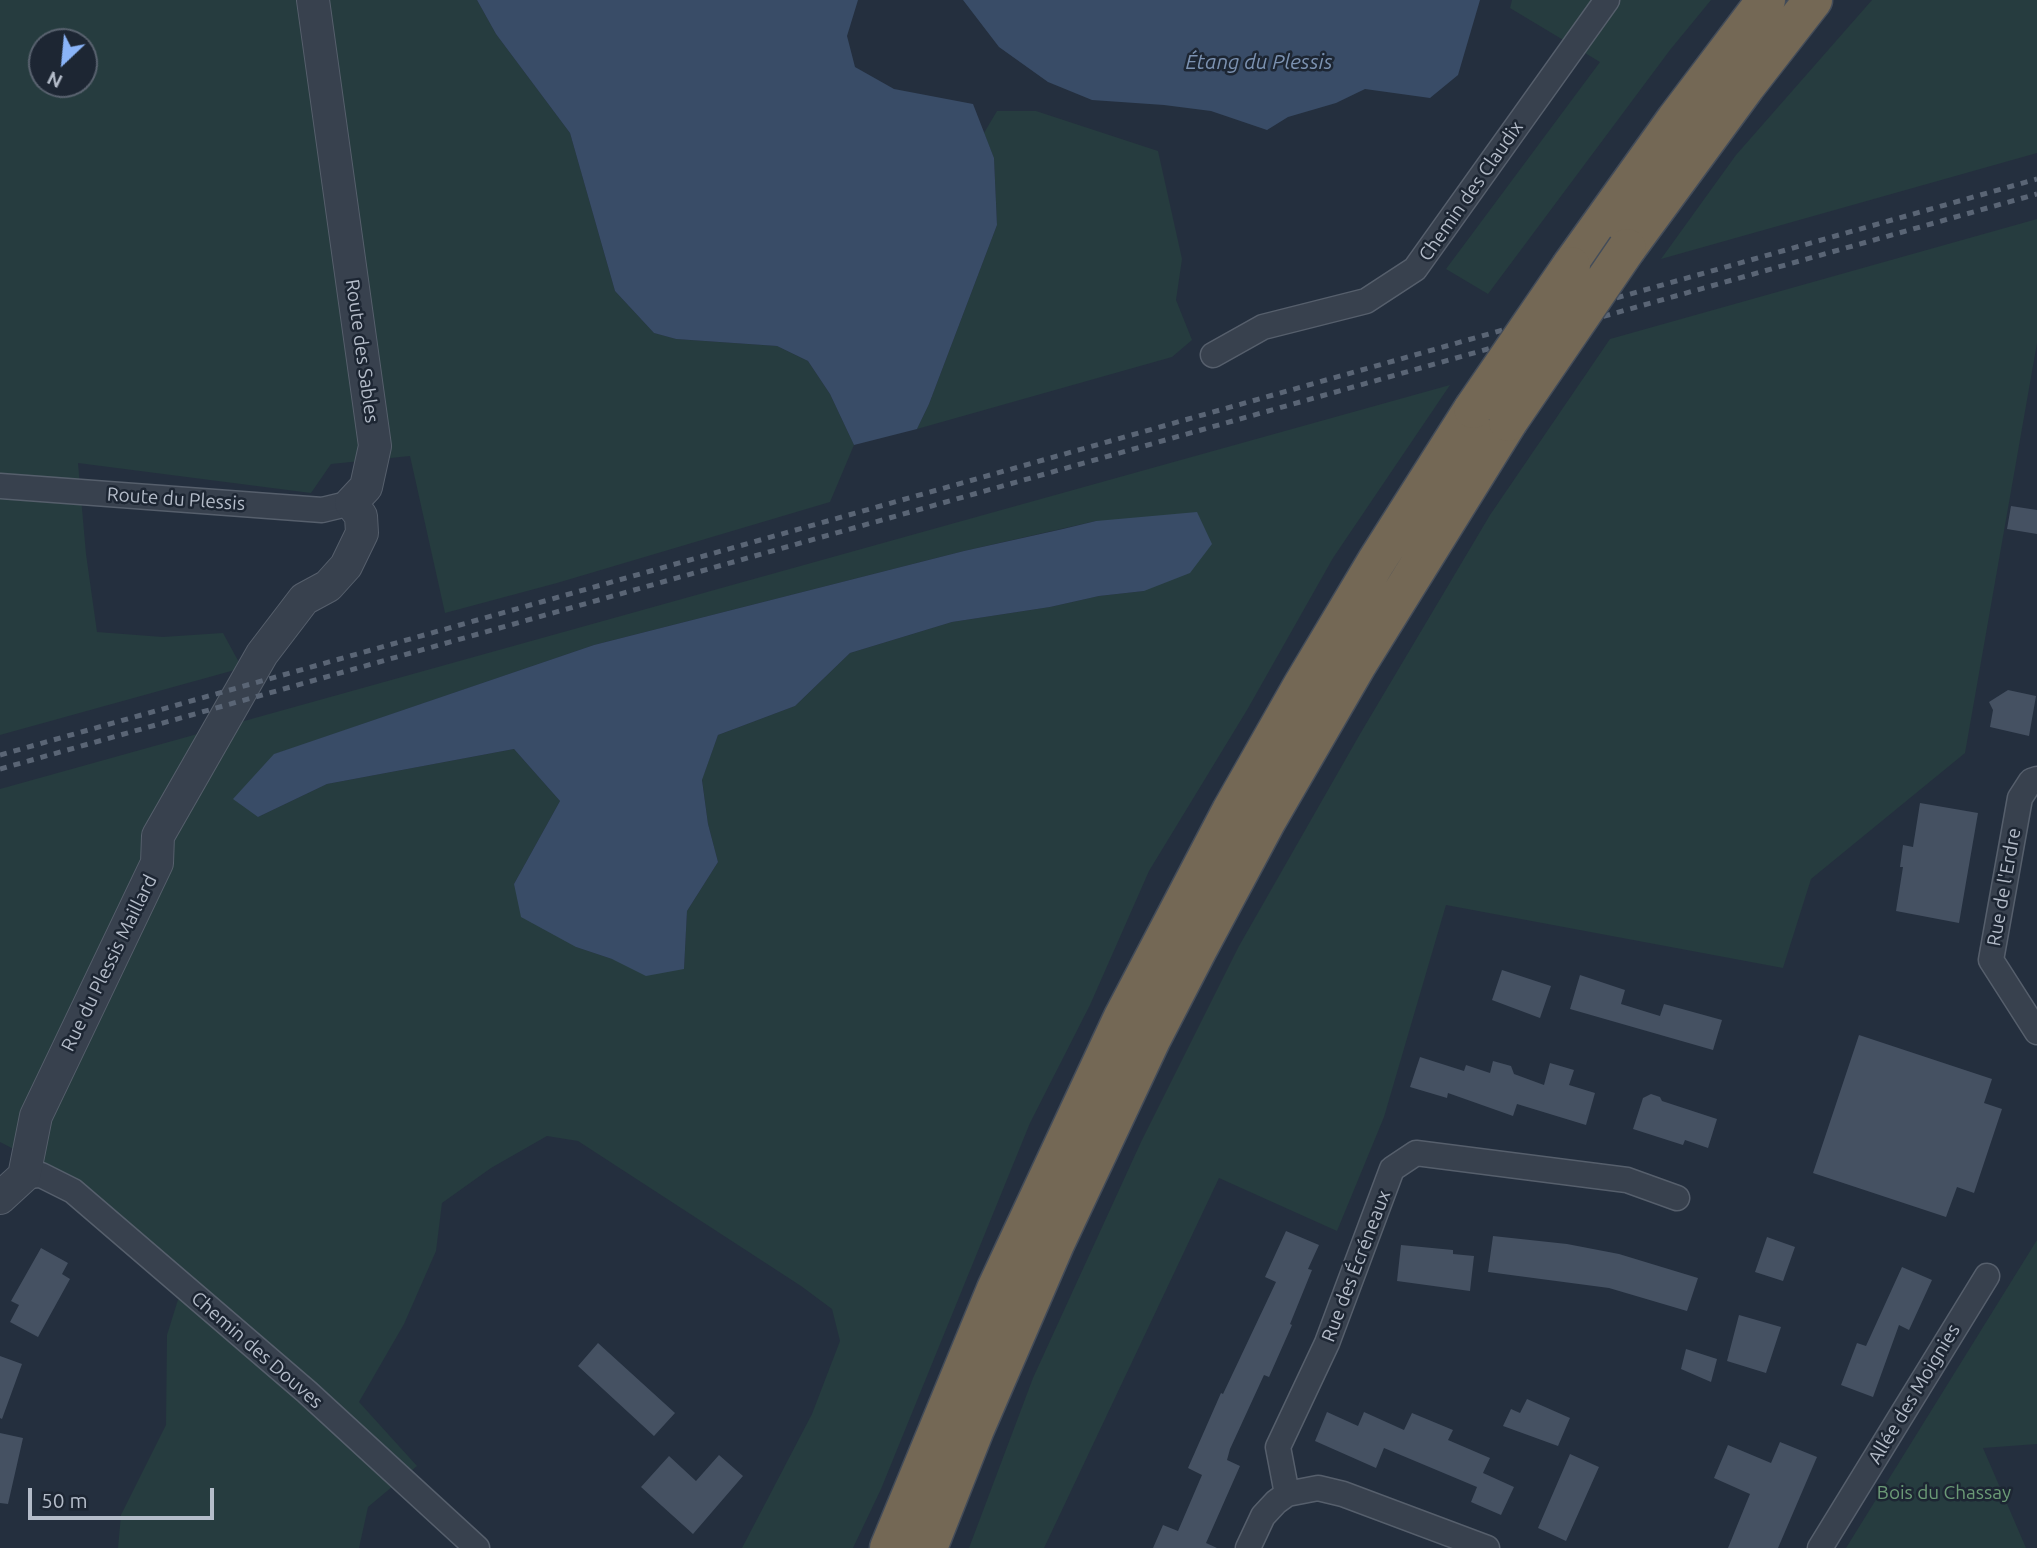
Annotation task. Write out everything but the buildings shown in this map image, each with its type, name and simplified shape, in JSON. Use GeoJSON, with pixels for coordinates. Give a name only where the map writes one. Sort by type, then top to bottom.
{"type":"FeatureCollection","features":[{"type":"Feature","properties":{"kind":"highway"},"geometry":{"type":"LineString","coordinates":[[928,1548],[975,1429],[1055,1244],[1146,1051],[1266,822],[1357,664],[1571,266],[1676,119],[1766,0]]}},
{"type":"Feature","properties":{"kind":"highway"},"geometry":{"type":"LineString","coordinates":[[889,1548],[996,1289],[1123,1017],[1226,822],[1302,686],[1376,562],[1627,248],[1813,0]]}},
{"type":"Feature","properties":{"kind":"street","name":"Route des Sables"},"geometry":{"type":"LineString","coordinates":[[313,0],[375,446],[366,487],[351,503]]}},
{"type":"Feature","properties":{"kind":"street","name":"Chemin des Claudix"},"geometry":{"type":"LineString","coordinates":[[1213,355],[1263,327],[1366,300],[1415,269],[1606,0]]}},
{"type":"Feature","properties":{"kind":"street","name":"Route du Plessis"},"geometry":{"type":"LineString","coordinates":[[0,486],[323,510],[351,503]]}},
{"type":"Feature","properties":{"kind":"street","name":"Rue du Plessis Maillard"},"geometry":{"type":"LineString","coordinates":[[24,1176],[36,1116],[157,863],[158,836],[262,654],[304,599],[328,586],[346,566],[362,533],[361,516],[351,503]]}},
{"type":"Feature","properties":{"kind":"street","name":"Rue de l'Erdre"},"geometry":{"type":"LineString","coordinates":[[2037,779],[2031,781],[2020,798],[1991,960],[2037,1032]]}},
{"type":"Feature","properties":{"kind":"street","name":"Rue des Écréneaux"},"geometry":{"type":"LineString","coordinates":[[1287,1494],[1278,1447],[1328,1343],[1392,1169],[1416,1153],[1627,1180],[1677,1198]]}},
{"type":"Feature","properties":{"kind":"street","name":"Chemin des Douves"},"geometry":{"type":"LineString","coordinates":[[24,1176],[41,1175],[73,1191],[307,1392],[477,1548]]}},
{"type":"Feature","properties":{"kind":"street"},"geometry":{"type":"LineString","coordinates":[[0,1198],[24,1176]]}},
{"type":"Feature","properties":{"kind":"street","name":"Allée des Moignies"},"geometry":{"type":"LineString","coordinates":[[1820,1548],[1987,1276]]}},
{"type":"Feature","properties":{"kind":"street"},"geometry":{"type":"LineString","coordinates":[[1248,1548],[1263,1516],[1276,1502],[1287,1494],[1318,1488],[1343,1494],[1486,1548]]}},
{"type":"Feature","properties":{"kind":"green space"},"geometry":{"type":"Polygon","coordinates":[[[0,0],[477,0],[496,34],[570,133],[615,291],[654,333],[676,339],[777,346],[808,361],[830,394],[854,445],[830,502],[557,583],[445,613],[410,456],[331,464],[311,493],[78,463],[86,554],[97,632],[163,637],[223,633],[242,668],[0,735],[0,0]]]}},
{"type":"Feature","properties":{"kind":"green space"},"geometry":{"type":"Polygon","coordinates":[[[1512,0],[1711,0],[1670,50],[1488,294],[1446,269],[1600,62],[1510,8],[1512,0]]]}},
{"type":"Feature","properties":{"kind":"green space"},"geometry":{"type":"Polygon","coordinates":[[[1872,0],[2037,0],[2037,153],[1661,259],[1736,155],[1872,0]]]}},
{"type":"Feature","properties":{"kind":"green space"},"geometry":{"type":"Polygon","coordinates":[[[997,111],[1036,111],[1158,151],[1182,259],[1176,300],[1192,340],[1172,357],[917,429],[997,225],[994,158],[984,133],[997,111]]]}},
{"type":"Feature","properties":{"kind":"green space"},"geometry":{"type":"Polygon","coordinates":[[[2037,219],[2037,343],[1965,753],[1811,879],[1783,968],[1446,905],[1384,1117],[1337,1231],[1219,1178],[1044,1548],[969,1548],[1033,1378],[1141,1142],[1239,946],[1360,734],[1490,515],[1610,339],[2037,219]]]}},
{"type":"Feature","properties":{"kind":"green space"},"geometry":{"type":"Polygon","coordinates":[[[1450,385],[1333,558],[1247,710],[1149,871],[1090,1005],[1030,1123],[881,1489],[853,1548],[742,1548],[812,1414],[840,1341],[832,1309],[578,1141],[547,1136],[491,1168],[442,1203],[436,1251],[404,1324],[359,1402],[417,1466],[368,1507],[359,1548],[118,1548],[121,1515],[166,1425],[167,1335],[186,1274],[70,1178],[0,1142],[0,789],[1450,385]],[[1096,521],[964,551],[594,645],[275,754],[258,817],[327,784],[514,749],[560,801],[514,884],[576,947],[612,959],[684,969],[687,911],[718,862],[708,824],[702,779],[718,735],[795,706],[850,653],[952,622],[1050,607],[1099,596],[1144,591],[1096,521]]]}},
{"type":"Feature","properties":{"kind":"green space","name":"Bois du Chassay"},"geometry":{"type":"Polygon","coordinates":[[[2037,1240],[2037,1444],[1983,1448],[2026,1548],[1846,1548],[2037,1240]]]}},
{"type":"Feature","properties":{"kind":"water"},"geometry":{"type":"Polygon","coordinates":[[[477,0],[858,0],[847,36],[855,67],[894,89],[973,104],[994,158],[997,225],[917,429],[854,445],[830,394],[808,361],[777,346],[676,339],[654,333],[615,291],[570,133],[496,34],[477,0]]]}},
{"type":"Feature","properties":{"kind":"water","name":"Étang du Plessis"},"geometry":{"type":"Polygon","coordinates":[[[963,0],[1480,0],[1458,75],[1430,98],[1365,89],[1336,103],[1288,117],[1267,130],[1211,111],[1092,100],[1048,82],[999,47],[963,0]]]}},
{"type":"Feature","properties":{"kind":"water"},"geometry":{"type":"Polygon","coordinates":[[[1197,512],[1212,544],[1190,573],[1144,591],[1099,596],[1050,607],[952,622],[850,653],[795,706],[718,735],[702,780],[708,824],[718,862],[687,911],[684,969],[646,976],[612,959],[576,947],[521,917],[514,884],[560,801],[514,749],[327,784],[258,817],[233,799],[274,754],[594,645],[964,551],[1096,521],[1197,512]]]}},
{"type":"Feature","properties":{"kind":"railway"},"geometry":{"type":"LineString","coordinates":[[0,755],[2037,179]]}},
{"type":"Feature","properties":{"kind":"railway"},"geometry":{"type":"LineString","coordinates":[[0,769],[2037,194]]}}]}
